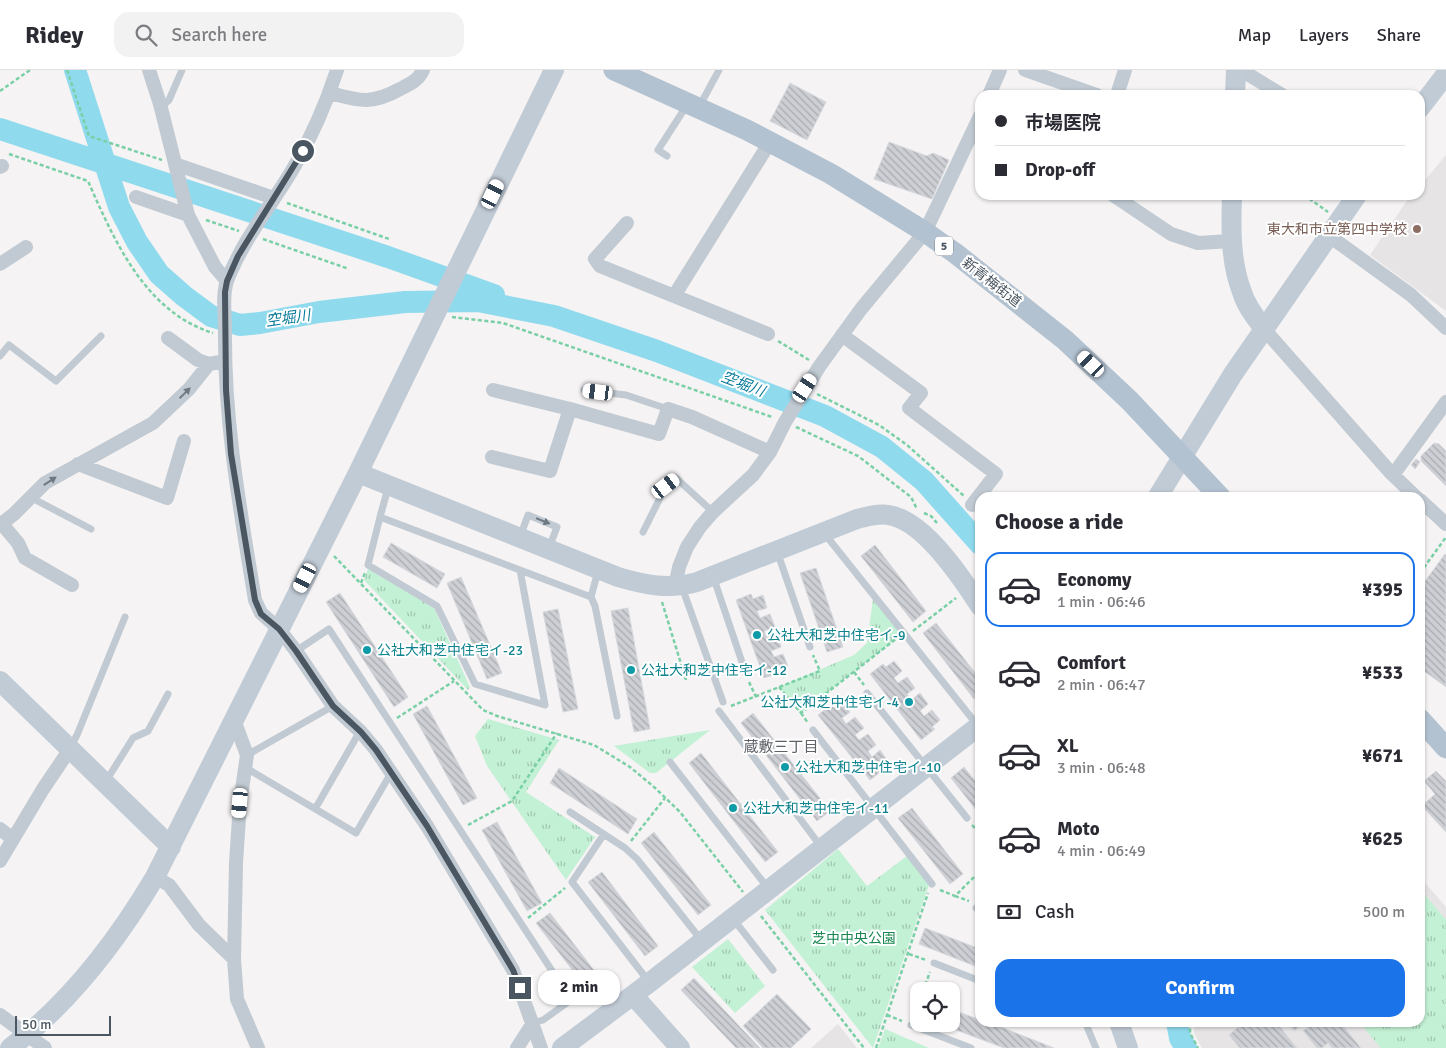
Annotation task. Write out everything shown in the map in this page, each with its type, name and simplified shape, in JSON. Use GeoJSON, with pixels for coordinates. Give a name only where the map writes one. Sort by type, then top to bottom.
{"type":"FeatureCollection","features":[{"type":"Feature","properties":{"kind":"main road","name":"新青梅街道"},"geometry":{"type":"LineString","coordinates":[[614,70],[747,130],[831,174],[925,232],[1064,340],[1130,400],[1216,492]]}},
{"type":"Feature","properties":{"kind":"main road"},"geometry":{"type":"LineString","coordinates":[[1425,725],[1446,748]]}},
{"type":"Feature","properties":{"kind":"street"},"geometry":{"type":"LineString","coordinates":[[149,70],[161,107],[187,211],[215,267],[227,281]]}},
{"type":"Feature","properties":{"kind":"street"},"geometry":{"type":"LineString","coordinates":[[337,70],[330,93],[312,136],[238,256],[227,281],[225,292],[226,390],[231,454],[255,600],[261,614],[279,629],[333,706],[360,731],[376,750],[427,826],[513,970],[541,1048]]}},
{"type":"Feature","properties":{"kind":"street"},"geometry":{"type":"LineString","coordinates":[[330,93],[368,101],[387,97],[420,77],[423,70]]}},
{"type":"Feature","properties":{"kind":"street"},"geometry":{"type":"LineString","coordinates":[[10,1048],[27,1035],[69,994],[96,964],[132,915],[155,877],[358,473],[441,317],[459,265],[554,70]]}},
{"type":"Feature","properties":{"kind":"street"},"geometry":{"type":"LineString","coordinates":[[991,90],[1000,70]]}},
{"type":"Feature","properties":{"kind":"street"},"geometry":{"type":"LineString","coordinates":[[1025,70],[1083,90]]}},
{"type":"Feature","properties":{"kind":"street"},"geometry":{"type":"LineString","coordinates":[[1119,90],[1125,70]]}},
{"type":"Feature","properties":{"kind":"street"},"geometry":{"type":"LineString","coordinates":[[1235,90],[1236,70]]}},
{"type":"Feature","properties":{"kind":"street"},"geometry":{"type":"LineString","coordinates":[[1241,70],[1274,90]]}},
{"type":"Feature","properties":{"kind":"street"},"geometry":{"type":"LineString","coordinates":[[1425,101],[1446,74]]}},
{"type":"Feature","properties":{"kind":"street"},"geometry":{"type":"LineString","coordinates":[[682,586],[678,576],[687,547],[700,527],[713,512],[754,476],[770,452],[785,422],[819,366],[925,232],[975,137]]}},
{"type":"Feature","properties":{"kind":"street"},"geometry":{"type":"LineString","coordinates":[[674,296],[770,142]]}},
{"type":"Feature","properties":{"kind":"street"},"geometry":{"type":"LineString","coordinates":[[176,167],[274,199]]}},
{"type":"Feature","properties":{"kind":"street"},"geometry":{"type":"LineString","coordinates":[[136,197],[187,211]]}},
{"type":"Feature","properties":{"kind":"street"},"geometry":{"type":"LineString","coordinates":[[1120,200],[1171,234],[1198,242],[1231,241]]}},
{"type":"Feature","properties":{"kind":"street"},"geometry":{"type":"LineString","coordinates":[[1232,200],[1231,241],[1242,294],[1264,329],[1393,475],[1411,492]]}},
{"type":"Feature","properties":{"kind":"street"},"geometry":{"type":"LineString","coordinates":[[1161,492],[1233,374],[1354,200]]}},
{"type":"Feature","properties":{"kind":"street"},"geometry":{"type":"LineString","coordinates":[[627,223],[595,259],[600,266],[768,334]]}},
{"type":"Feature","properties":{"kind":"street"},"geometry":{"type":"LineString","coordinates":[[1334,228],[1446,328]]}},
{"type":"Feature","properties":{"kind":"street"},"geometry":{"type":"LineString","coordinates":[[0,264],[26,247]]}},
{"type":"Feature","properties":{"kind":"street"},"geometry":{"type":"LineString","coordinates":[[842,335],[921,393],[909,408],[996,474],[982,492]]}},
{"type":"Feature","properties":{"kind":"street"},"geometry":{"type":"LineString","coordinates":[[168,338],[207,367]]}},
{"type":"Feature","properties":{"kind":"street"},"geometry":{"type":"LineString","coordinates":[[72,585],[25,558],[18,543],[1,524],[14,514],[45,483],[153,422],[188,389],[207,367],[226,362]]}},
{"type":"Feature","properties":{"kind":"street"},"geometry":{"type":"LineString","coordinates":[[493,390],[659,434],[668,409],[692,417],[770,452]]}},
{"type":"Feature","properties":{"kind":"street"},"geometry":{"type":"LineString","coordinates":[[1393,475],[1446,402]]}},
{"type":"Feature","properties":{"kind":"street"},"geometry":{"type":"LineString","coordinates":[[492,457],[550,471],[570,409]]}},
{"type":"Feature","properties":{"kind":"street"},"geometry":{"type":"LineString","coordinates":[[78,464],[166,498],[184,441]]}},
{"type":"Feature","properties":{"kind":"street"},"geometry":{"type":"LineString","coordinates":[[358,473],[618,577],[656,586],[682,586],[872,515],[888,514],[905,520],[922,532],[949,562],[975,599]]}},
{"type":"Feature","properties":{"kind":"street"},"geometry":{"type":"LineString","coordinates":[[972,505],[975,501]]}},
{"type":"Feature","properties":{"kind":"street"},"geometry":{"type":"LineString","coordinates":[[1425,505],[1446,524]]}},
{"type":"Feature","properties":{"kind":"street"},"geometry":{"type":"LineString","coordinates":[[0,681],[171,847]]}},
{"type":"Feature","properties":{"kind":"street"},"geometry":{"type":"LineString","coordinates":[[234,720],[246,762],[240,803],[236,863],[234,958],[237,999],[258,1048]]}},
{"type":"Feature","properties":{"kind":"street"},"geometry":{"type":"LineString","coordinates":[[562,1048],[649,983],[975,729]]}},
{"type":"Feature","properties":{"kind":"street"},"geometry":{"type":"LineString","coordinates":[[0,861],[42,789],[70,749]]}},
{"type":"Feature","properties":{"kind":"street"},"geometry":{"type":"LineString","coordinates":[[0,829],[13,838]]}},
{"type":"Feature","properties":{"kind":"street"},"geometry":{"type":"LineString","coordinates":[[155,877],[169,885],[199,925],[234,958]]}},
{"type":"Feature","properties":{"kind":"street"},"geometry":{"type":"LineString","coordinates":[[633,994],[680,1048]]}},
{"type":"Feature","properties":{"kind":"street"},"geometry":{"type":"LineString","coordinates":[[0,1016],[46,1048]]}},
{"type":"Feature","properties":{"kind":"street"},"geometry":{"type":"LineString","coordinates":[[517,1048],[533,1023]]}},
{"type":"Feature","properties":{"kind":"street"},"geometry":{"type":"LineString","coordinates":[[1121,1027],[1128,1048]]}},
{"type":"Feature","properties":{"kind":"lane"},"geometry":{"type":"LineString","coordinates":[[161,107],[169,100],[182,70]]}},
{"type":"Feature","properties":{"kind":"lane"},"geometry":{"type":"LineString","coordinates":[[667,156],[658,150],[719,70]]}},
{"type":"Feature","properties":{"kind":"lane"},"geometry":{"type":"LineString","coordinates":[[0,356],[9,345],[56,381],[100,336]]}},
{"type":"Feature","properties":{"kind":"lane"},"geometry":{"type":"LineString","coordinates":[[584,390],[626,395],[668,409]]}},
{"type":"Feature","properties":{"kind":"lane"},"geometry":{"type":"LineString","coordinates":[[643,532],[666,486],[676,478],[713,512]]}},
{"type":"Feature","properties":{"kind":"lane"},"geometry":{"type":"LineString","coordinates":[[388,486],[368,565],[437,606],[475,684],[545,705],[520,570]]}},
{"type":"Feature","properties":{"kind":"lane"},"geometry":{"type":"LineString","coordinates":[[30,497],[91,530]]}},
{"type":"Feature","properties":{"kind":"lane"},"geometry":{"type":"LineString","coordinates":[[380,516],[591,597]]}},
{"type":"Feature","properties":{"kind":"lane"},"geometry":{"type":"LineString","coordinates":[[824,532],[975,721]]}},
{"type":"Feature","properties":{"kind":"lane"},"geometry":{"type":"LineString","coordinates":[[777,551],[810,646]]}},
{"type":"Feature","properties":{"kind":"lane"},"geometry":{"type":"LineString","coordinates":[[598,568],[591,597],[595,606],[618,716]]}},
{"type":"Feature","properties":{"kind":"lane"},"geometry":{"type":"LineString","coordinates":[[713,576],[746,674]]}},
{"type":"Feature","properties":{"kind":"lane"},"geometry":{"type":"LineString","coordinates":[[682,586],[723,702]]}},
{"type":"Feature","properties":{"kind":"lane"},"geometry":{"type":"LineString","coordinates":[[70,749],[125,617]]}},
{"type":"Feature","properties":{"kind":"lane"},"geometry":{"type":"LineString","coordinates":[[296,651],[329,629],[571,1000],[543,1020],[533,1023]]}},
{"type":"Feature","properties":{"kind":"lane"},"geometry":{"type":"LineString","coordinates":[[867,693],[967,818]]}},
{"type":"Feature","properties":{"kind":"lane"},"geometry":{"type":"LineString","coordinates":[[104,782],[133,738],[148,730],[168,694]]}},
{"type":"Feature","properties":{"kind":"lane"},"geometry":{"type":"LineString","coordinates":[[333,706],[246,762],[315,809],[356,833],[392,773]]}},
{"type":"Feature","properties":{"kind":"lane"},"geometry":{"type":"LineString","coordinates":[[719,711],[822,848]]}},
{"type":"Feature","properties":{"kind":"lane"},"geometry":{"type":"LineString","coordinates":[[814,730],[932,884]]}},
{"type":"Feature","properties":{"kind":"lane"},"geometry":{"type":"LineString","coordinates":[[315,809],[360,731]]}},
{"type":"Feature","properties":{"kind":"lane"},"geometry":{"type":"LineString","coordinates":[[670,762],[769,889]]}},
{"type":"Feature","properties":{"kind":"lane"},"geometry":{"type":"LineString","coordinates":[[570,812],[625,848],[638,859],[702,941]]}},
{"type":"Feature","properties":{"kind":"lane"},"geometry":{"type":"LineString","coordinates":[[604,834],[572,882],[649,983]]}},
{"type":"Feature","properties":{"kind":"lane"},"geometry":{"type":"LineString","coordinates":[[732,918],[774,970]]}},
{"type":"Feature","properties":{"kind":"lane"},"geometry":{"type":"LineString","coordinates":[[934,963],[975,979]]}},
{"type":"Feature","properties":{"kind":"lane"},"geometry":{"type":"LineString","coordinates":[[1087,1027],[1096,1048]]}},
{"type":"Feature","properties":{"kind":"lane"},"geometry":{"type":"LineString","coordinates":[[929,1032],[970,1048]]}},
{"type":"Feature","properties":{"kind":"path"},"geometry":{"type":"LineString","coordinates":[[0,91],[30,70]]}},
{"type":"Feature","properties":{"kind":"path"},"geometry":{"type":"LineString","coordinates":[[67,70],[89,136],[176,167]]}},
{"type":"Feature","properties":{"kind":"path"},"geometry":{"type":"LineString","coordinates":[[4,162],[88,181],[114,238],[147,288],[172,311],[189,323],[225,336]]}},
{"type":"Feature","properties":{"kind":"path"},"geometry":{"type":"LineString","coordinates":[[274,199],[389,239]]}},
{"type":"Feature","properties":{"kind":"path"},"geometry":{"type":"LineString","coordinates":[[1309,200],[1334,228]]}},
{"type":"Feature","properties":{"kind":"path"},"geometry":{"type":"LineString","coordinates":[[187,211],[349,269]]}},
{"type":"Feature","properties":{"kind":"path"},"geometry":{"type":"LineString","coordinates":[[441,317],[503,323],[785,422],[858,456],[912,497],[916,509],[931,516],[937,524]]}},
{"type":"Feature","properties":{"kind":"path"},"geometry":{"type":"LineString","coordinates":[[768,334],[819,366]]}},
{"type":"Feature","properties":{"kind":"path"},"geometry":{"type":"LineString","coordinates":[[805,388],[879,425],[907,445],[972,505]]}},
{"type":"Feature","properties":{"kind":"path"},"geometry":{"type":"LineString","coordinates":[[1425,566],[1446,537]]}},
{"type":"Feature","properties":{"kind":"path"},"geometry":{"type":"LineString","coordinates":[[322,544],[483,710],[497,716],[594,745],[630,767],[665,798],[680,812],[864,1048]]}},
{"type":"Feature","properties":{"kind":"path"},"geometry":{"type":"LineString","coordinates":[[656,586],[686,680]]}},
{"type":"Feature","properties":{"kind":"path"},"geometry":{"type":"LineString","coordinates":[[779,687],[801,713],[961,594]]}},
{"type":"Feature","properties":{"kind":"path"},"geometry":{"type":"LineString","coordinates":[[719,711],[820,670],[810,646]]}},
{"type":"Feature","properties":{"kind":"path"},"geometry":{"type":"LineString","coordinates":[[854,672],[867,688],[867,693]]}},
{"type":"Feature","properties":{"kind":"path"},"geometry":{"type":"LineString","coordinates":[[746,674],[756,697]]}},
{"type":"Feature","properties":{"kind":"path"},"geometry":{"type":"LineString","coordinates":[[389,723],[454,681]]}},
{"type":"Feature","properties":{"kind":"path"},"geometry":{"type":"LineString","coordinates":[[460,830],[512,801],[557,733]]}},
{"type":"Feature","properties":{"kind":"path"},"geometry":{"type":"LineString","coordinates":[[625,848],[665,798]]}},
{"type":"Feature","properties":{"kind":"path"},"geometry":{"type":"LineString","coordinates":[[955,896],[975,877]]}},
{"type":"Feature","properties":{"kind":"path"},"geometry":{"type":"LineString","coordinates":[[521,923],[572,882]]}},
{"type":"Feature","properties":{"kind":"path"},"geometry":{"type":"LineString","coordinates":[[876,1048],[932,884],[943,892],[975,904]]}},
{"type":"Feature","properties":{"kind":"path"},"geometry":{"type":"LineString","coordinates":[[908,954],[934,963],[927,982]]}},
{"type":"Feature","properties":{"kind":"path"},"geometry":{"type":"LineString","coordinates":[[887,1015],[910,1025]]}},
{"type":"Feature","properties":{"kind":"path"},"geometry":{"type":"LineString","coordinates":[[1190,1027],[1190,1033],[1198,1048]]}},
{"type":"Feature","properties":{"kind":"shaded area","name":"東大和市立第四中学校"},"geometry":{"type":"Polygon","coordinates":[[[1446,155],[1446,311],[1370,255],[1408,200],[1425,200],[1425,180],[1446,155]]]}},
{"type":"Feature","properties":{"kind":"shaded area"},"geometry":{"type":"Polygon","coordinates":[[[1425,883],[1446,907],[1446,1048],[1202,1048],[1194,1033],[1194,1027],[1425,1027],[1425,883]]]}},
{"type":"Feature","properties":{"kind":"shaded area"},"geometry":{"type":"Polygon","coordinates":[[[838,1024],[857,1048],[811,1048],[838,1024]]]}},
{"type":"Feature","properties":{"kind":"green space"},"geometry":{"type":"Polygon","coordinates":[[[368,569],[434,608],[470,687],[468,690],[364,580],[368,569]]]}},
{"type":"Feature","properties":{"kind":"green space"},"geometry":{"type":"Polygon","coordinates":[[[873,599],[901,635],[801,713],[779,687],[854,655],[867,643],[873,599]]]}},
{"type":"Feature","properties":{"kind":"green space"},"geometry":{"type":"Polygon","coordinates":[[[488,719],[559,740],[526,792],[595,837],[566,880],[487,766],[475,736],[488,719]]]}},
{"type":"Feature","properties":{"kind":"green space"},"geometry":{"type":"Polygon","coordinates":[[[710,730],[656,773],[650,773],[614,746],[710,730]]]}},
{"type":"Feature","properties":{"kind":"green space","name":"芝中中央公園"},"geometry":{"type":"Polygon","coordinates":[[[838,849],[867,886],[907,856],[929,885],[873,1048],[765,910],[838,849]]]}},
{"type":"Feature","properties":{"kind":"green space"},"geometry":{"type":"Polygon","coordinates":[[[1425,895],[1446,920],[1446,1048],[1381,1048],[1363,1027],[1425,1027],[1425,895]]]}},
{"type":"Feature","properties":{"kind":"green space"},"geometry":{"type":"Polygon","coordinates":[[[728,939],[765,986],[735,1013],[692,967],[728,939]]]}},
{"type":"Feature","properties":{"kind":"green space"},"geometry":{"type":"Polygon","coordinates":[[[885,1029],[929,1048],[878,1048],[885,1029]]]}},
{"type":"Feature","properties":{"kind":"building"},"geometry":{"type":"Polygon","coordinates":[[[790,83],[826,102],[807,140],[770,121],[790,83]]]}},
{"type":"Feature","properties":{"kind":"building"},"geometry":{"type":"Polygon","coordinates":[[[889,142],[927,156],[933,153],[949,160],[932,199],[874,179],[889,142]]]}},
{"type":"Feature","properties":{"kind":"building"},"geometry":{"type":"Polygon","coordinates":[[[1434,443],[1439,444],[1446,451],[1446,486],[1421,461],[1421,456],[1434,443]]]}},
{"type":"Feature","properties":{"kind":"building"},"geometry":{"type":"Polygon","coordinates":[[[1416,459],[1420,462],[1415,469],[1411,465],[1416,459]]]}},
{"type":"Feature","properties":{"kind":"building"},"geometry":{"type":"Polygon","coordinates":[[[391,543],[445,574],[437,588],[383,557],[391,543]]]}},
{"type":"Feature","properties":{"kind":"building"},"geometry":{"type":"Polygon","coordinates":[[[875,545],[926,611],[913,622],[861,556],[875,545]]]}},
{"type":"Feature","properties":{"kind":"building"},"geometry":{"type":"Polygon","coordinates":[[[1445,554],[1446,687],[1425,672],[1425,581],[1445,554]]]}},
{"type":"Feature","properties":{"kind":"building"},"geometry":{"type":"Polygon","coordinates":[[[816,568],[843,647],[827,652],[800,573],[816,568]]]}},
{"type":"Feature","properties":{"kind":"building"},"geometry":{"type":"Polygon","coordinates":[[[461,577],[502,673],[487,679],[447,583],[461,577]]]}},
{"type":"Feature","properties":{"kind":"building","name":"公社大和芝中住宅イ-23"},"geometry":{"type":"Polygon","coordinates":[[[340,593],[408,697],[394,707],[326,602],[340,593]]]}},
{"type":"Feature","properties":{"kind":"building","name":"公社大和芝中住宅イ-9"},"geometry":{"type":"Polygon","coordinates":[[[751,594],[753,599],[763,595],[767,608],[757,611],[760,618],[770,614],[775,627],[764,631],[767,637],[777,634],[781,647],[771,651],[774,657],[783,654],[788,666],[778,669],[779,673],[764,678],[736,600],[751,594]]]}},
{"type":"Feature","properties":{"kind":"building","name":"公社大和芝中住宅イ-12"},"geometry":{"type":"Polygon","coordinates":[[[628,608],[650,729],[634,732],[611,611],[628,608]]]}},
{"type":"Feature","properties":{"kind":"building"},"geometry":{"type":"Polygon","coordinates":[[[558,609],[578,709],[563,712],[543,612],[558,609]]]}},
{"type":"Feature","properties":{"kind":"building"},"geometry":{"type":"Polygon","coordinates":[[[936,623],[975,673],[975,698],[974,699],[923,633],[936,623]]]}},
{"type":"Feature","properties":{"kind":"building","name":"公社大和芝中住宅イ-4"},"geometry":{"type":"Polygon","coordinates":[[[894,661],[902,671],[894,678],[898,683],[907,677],[915,688],[907,694],[911,700],[920,693],[928,704],[920,711],[924,716],[932,710],[940,720],[932,727],[935,729],[921,740],[870,674],[883,664],[886,667],[894,661]]]}},
{"type":"Feature","properties":{"kind":"building"},"geometry":{"type":"Polygon","coordinates":[[[842,702],[850,712],[842,718],[846,724],[855,717],[864,728],[855,735],[859,740],[868,734],[876,745],[868,751],[872,757],[880,750],[888,761],[880,767],[883,770],[870,780],[818,715],[831,705],[834,708],[842,702]]]}},
{"type":"Feature","properties":{"kind":"building"},"geometry":{"type":"Polygon","coordinates":[[[427,706],[477,798],[463,805],[413,714],[427,706]]]}},
{"type":"Feature","properties":{"kind":"building","name":"公社大和芝中住宅イ-10"},"geometry":{"type":"Polygon","coordinates":[[[753,713],[830,811],[817,821],[741,723],[753,713]]]}},
{"type":"Feature","properties":{"kind":"building","name":"公社大和芝中住宅イ-11"},"geometry":{"type":"Polygon","coordinates":[[[701,753],[778,852],[765,862],[689,763],[701,753]]]}},
{"type":"Feature","properties":{"kind":"building"},"geometry":{"type":"Polygon","coordinates":[[[964,767],[975,781],[975,809],[951,778],[964,767]]]}},
{"type":"Feature","properties":{"kind":"building"},"geometry":{"type":"Polygon","coordinates":[[[559,768],[637,819],[628,834],[550,783],[559,768]]]}},
{"type":"Feature","properties":{"kind":"building"},"geometry":{"type":"Polygon","coordinates":[[[1436,771],[1446,781],[1446,832],[1425,809],[1425,803],[1435,794],[1425,780],[1436,771]]]}},
{"type":"Feature","properties":{"kind":"building"},"geometry":{"type":"Polygon","coordinates":[[[912,808],[963,874],[950,884],[898,818],[912,808]]]}},
{"type":"Feature","properties":{"kind":"building"},"geometry":{"type":"Polygon","coordinates":[[[497,822],[542,903],[527,911],[482,830],[497,822]]]}},
{"type":"Feature","properties":{"kind":"building"},"geometry":{"type":"Polygon","coordinates":[[[654,832],[711,905],[698,915],[641,843],[654,832]]]}},
{"type":"Feature","properties":{"kind":"building"},"geometry":{"type":"Polygon","coordinates":[[[602,872],[658,946],[645,956],[588,882],[602,872]]]}},
{"type":"Feature","properties":{"kind":"building"},"geometry":{"type":"Polygon","coordinates":[[[550,913],[607,987],[593,997],[536,923],[550,913]]]}},
{"type":"Feature","properties":{"kind":"building"},"geometry":{"type":"Polygon","coordinates":[[[925,928],[975,947],[975,966],[919,944],[925,928]]]}},
{"type":"Feature","properties":{"kind":"building"},"geometry":{"type":"Polygon","coordinates":[[[694,978],[760,1048],[736,1048],[681,990],[694,978]]]}},
{"type":"Feature","properties":{"kind":"building"},"geometry":{"type":"Polygon","coordinates":[[[777,994],[811,1029],[791,1048],[763,1048],[743,1026],[777,994]]]}},
{"type":"Feature","properties":{"kind":"building"},"geometry":{"type":"Polygon","coordinates":[[[960,1012],[975,1018],[975,1027],[1001,1027],[1054,1048],[1004,1048],[960,1032],[960,1012]]]}},
{"type":"Feature","properties":{"kind":"building"},"geometry":{"type":"Polygon","coordinates":[[[1238,1027],[1280,1027],[1297,1048],[1240,1048],[1229,1035],[1238,1027]]]}},
{"type":"Feature","properties":{"kind":"building"},"geometry":{"type":"Polygon","coordinates":[[[1291,1027],[1299,1027],[1294,1031],[1291,1027]]]}},
{"type":"Feature","properties":{"kind":"building"},"geometry":{"type":"Polygon","coordinates":[[[1308,1027],[1344,1027],[1361,1048],[1332,1048],[1328,1043],[1322,1048],[1317,1048],[1303,1031],[1308,1027]]]}},
{"type":"Feature","properties":{"kind":"waterway","name":"空堀川"},"geometry":{"type":"LineString","coordinates":[[75,70],[119,207],[137,242],[159,274],[211,316],[240,325],[319,312],[405,302],[478,301],[554,316],[657,351],[825,416],[882,447],[924,481],[975,538]]}},
{"type":"Feature","properties":{"kind":"waterway","name":"空堀川"},"geometry":{"type":"LineString","coordinates":[[0,129],[388,257],[494,295]]}},
{"type":"Feature","properties":{"kind":"waterway","name":"空堀川"},"geometry":{"type":"LineString","coordinates":[[1178,1027],[1180,1038],[1186,1048]]}},
{"type":"Feature","properties":{"kind":"place","name":"東大和市立第四中学校"},"geometry":{"type":"Point","coordinates":[1417,229]}},
{"type":"Feature","properties":{"kind":"place","name":"公社大和芝中住宅イ-9"},"geometry":{"type":"Point","coordinates":[757,635]}},
{"type":"Feature","properties":{"kind":"place","name":"公社大和芝中住宅イ-23"},"geometry":{"type":"Point","coordinates":[367,650]}},
{"type":"Feature","properties":{"kind":"place","name":"公社大和芝中住宅イ-12"},"geometry":{"type":"Point","coordinates":[631,670]}},
{"type":"Feature","properties":{"kind":"place","name":"公社大和芝中住宅イ-4"},"geometry":{"type":"Point","coordinates":[909,702]}},
{"type":"Feature","properties":{"kind":"place","name":"公社大和芝中住宅イ-10"},"geometry":{"type":"Point","coordinates":[785,767]}},
{"type":"Feature","properties":{"kind":"place","name":"公社大和芝中住宅イ-11"},"geometry":{"type":"Point","coordinates":[733,808]}},
{"type":"Feature","properties":{"kind":"district","name":"蔵敷三丁目"},"geometry":{"type":"Point","coordinates":[781,747]}},
{"type":"Feature","properties":{"kind":"route"},"geometry":{"type":"LineString","coordinates":[[303,151],[238,256],[227,281],[225,292],[226,390],[231,454],[255,600],[261,614],[279,629],[333,706],[361,732],[376,750],[427,826],[513,970],[520,988]]}}]}
